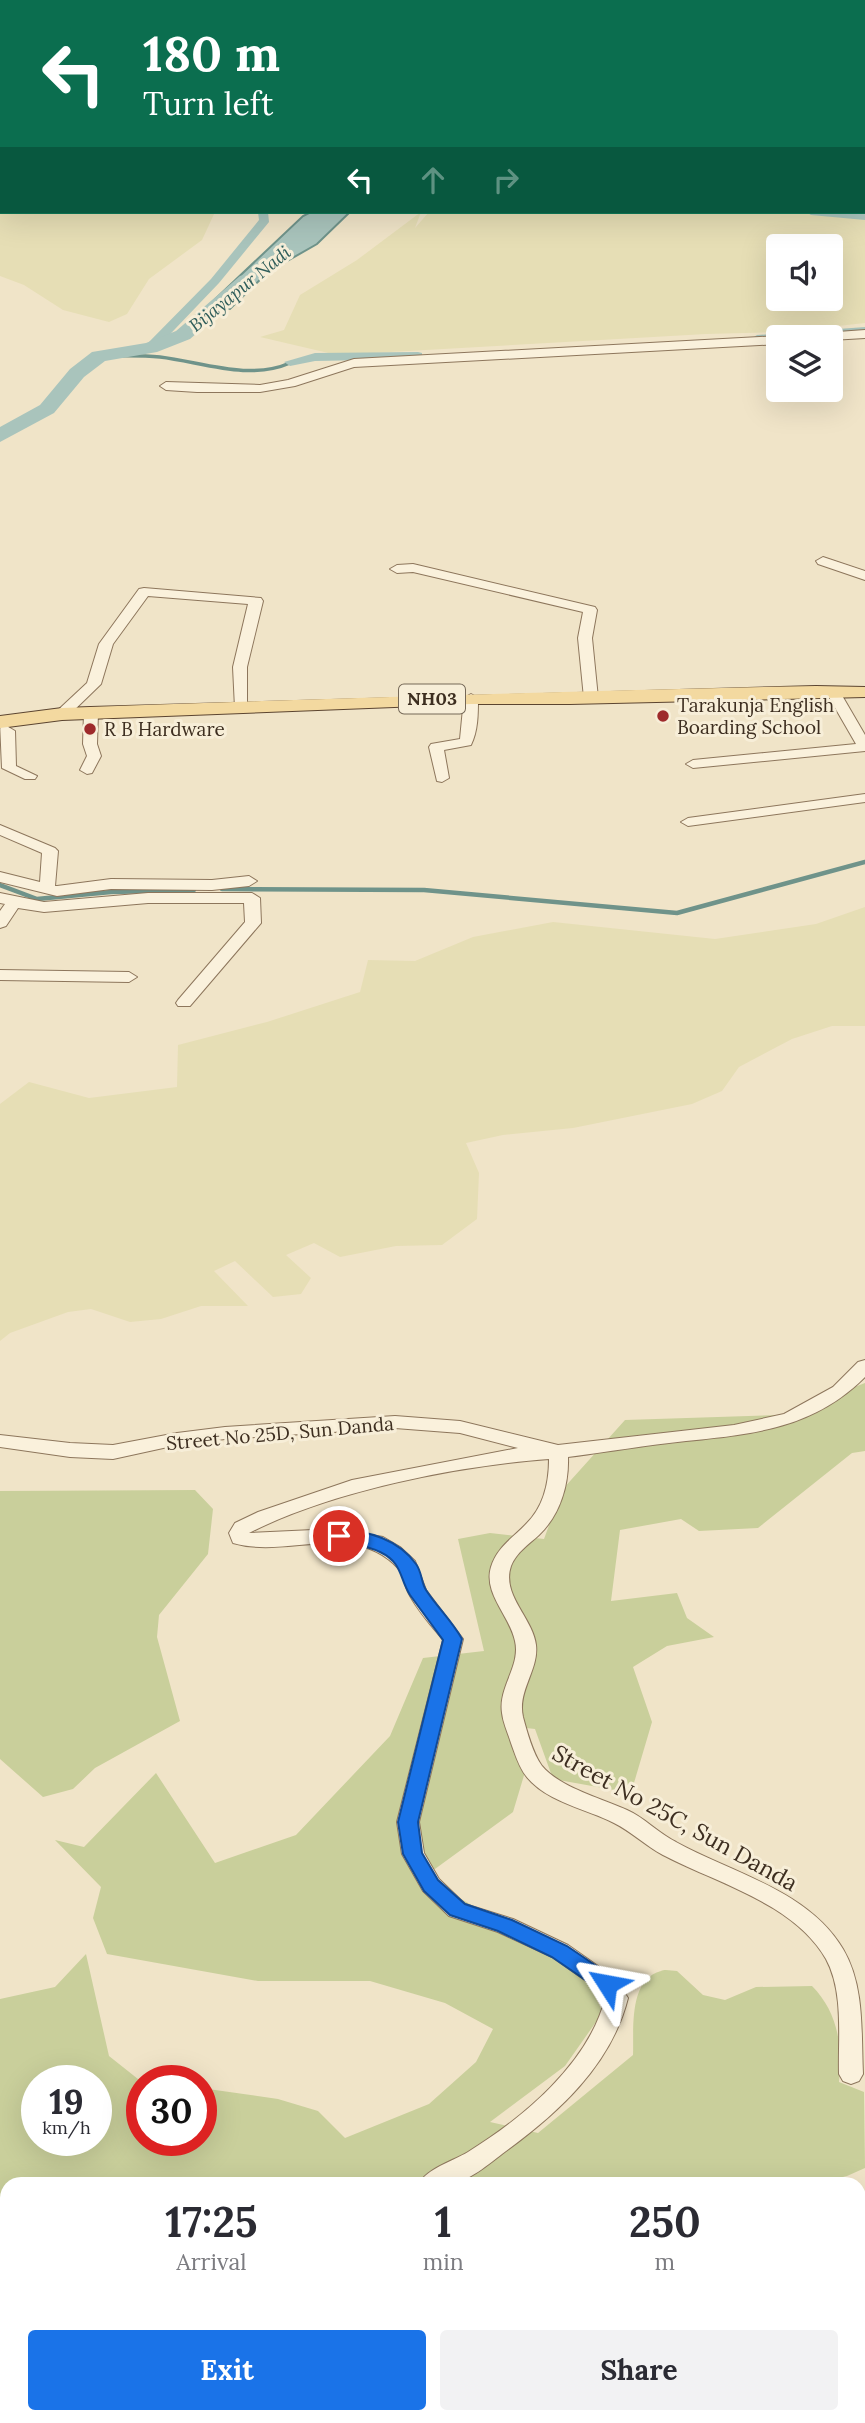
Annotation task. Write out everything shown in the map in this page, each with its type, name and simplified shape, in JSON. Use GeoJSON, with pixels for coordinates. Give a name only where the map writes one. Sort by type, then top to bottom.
{"type":"FeatureCollection","features":[{"type":"Feature","properties":{"kind":"main road","name":"NH03"},"geometry":{"type":"LineString","coordinates":[[0,724],[62,714],[471,698],[531,700],[724,692],[865,692]]}},
{"type":"Feature","properties":{"kind":"street"},"geometry":{"type":"LineString","coordinates":[[843,336],[865,334]]}},
{"type":"Feature","properties":{"kind":"street"},"geometry":{"type":"LineString","coordinates":[[166,386],[233,391],[291,383],[354,363],[766,341]]}},
{"type":"Feature","properties":{"kind":"street"},"geometry":{"type":"LineString","coordinates":[[823,561],[865,576]]}},
{"type":"Feature","properties":{"kind":"street"},"geometry":{"type":"LineString","coordinates":[[397,569],[413,568],[590,610],[585,638],[591,698]]}},
{"type":"Feature","properties":{"kind":"street"},"geometry":{"type":"LineString","coordinates":[[62,714],[94,684],[106,644],[144,592],[256,601],[240,667],[242,708]]}},
{"type":"Feature","properties":{"kind":"street"},"geometry":{"type":"LineString","coordinates":[[693,764],[865,747],[833,692]]}},
{"type":"Feature","properties":{"kind":"street"},"geometry":{"type":"LineString","coordinates":[[442,778],[436,747],[466,742],[471,698]]}},
{"type":"Feature","properties":{"kind":"street"},"geometry":{"type":"LineString","coordinates":[[87,769],[94,755],[90,744],[91,713]]}},
{"type":"Feature","properties":{"kind":"street"},"geometry":{"type":"LineString","coordinates":[[0,724],[8,732],[9,768],[30,776]]}},
{"type":"Feature","properties":{"kind":"street"},"geometry":{"type":"LineString","coordinates":[[688,822],[865,798]]}},
{"type":"Feature","properties":{"kind":"street"},"geometry":{"type":"LineString","coordinates":[[0,829],[50,851],[47,888]]}},
{"type":"Feature","properties":{"kind":"street"},"geometry":{"type":"LineString","coordinates":[[0,877],[57,891],[111,884],[212,885],[249,881]]}},
{"type":"Feature","properties":{"kind":"street"},"geometry":{"type":"LineString","coordinates":[[0,923],[7,900],[44,907],[148,898],[252,898],[253,923],[184,1003]]}},
{"type":"Feature","properties":{"kind":"street"},"geometry":{"type":"LineString","coordinates":[[0,975],[129,977]]}},
{"type":"Feature","properties":{"kind":"street"},"geometry":{"type":"LineString","coordinates":[[444,2177],[481,2156],[556,2096],[606,2033],[617,1998],[607,1984],[559,1951],[505,1925],[457,1910],[431,1885],[413,1854],[408,1822],[453,1639],[416,1589],[410,1569],[388,1548],[356,1536],[321,1535],[251,1541],[240,1538],[239,1532],[265,1517],[359,1485],[504,1456],[733,1431],[789,1419],[840,1391],[865,1366]]}},
{"type":"Feature","properties":{"kind":"street","name":"Street No 25D, Sun Danda"},"geometry":{"type":"LineString","coordinates":[[0,1441],[70,1450],[113,1452],[177,1439],[226,1433],[395,1422],[460,1427],[558,1452]]}},
{"type":"Feature","properties":{"kind":"street","name":"Street No 25C, Sun Danda"},"geometry":{"type":"LineString","coordinates":[[558,1452],[560,1471],[549,1507],[536,1526],[507,1552],[499,1572],[500,1583],[523,1629],[528,1656],[515,1689],[512,1713],[533,1771],[566,1794],[626,1819],[666,1847],[788,1909],[816,1930],[835,1955],[846,1989],[851,2074]]}},
{"type":"Feature","properties":{"kind":"shaded area"},"geometry":{"type":"Polygon","coordinates":[[[0,214],[214,214],[202,240],[149,279],[127,314],[109,322],[63,310],[24,285],[0,276],[0,214]]]}},
{"type":"Feature","properties":{"kind":"shaded area"},"geometry":{"type":"Polygon","coordinates":[[[420,214],[415,228],[427,214],[865,214],[865,323],[766,325],[766,332],[337,355],[260,337],[284,330],[300,295],[357,260],[420,214]]]}},
{"type":"Feature","properties":{"kind":"shaded area"},"geometry":{"type":"Polygon","coordinates":[[[865,907],[865,1026],[832,1026],[792,1039],[739,1067],[722,1091],[692,1104],[573,1128],[503,1135],[466,1143],[479,1173],[477,1219],[442,1245],[396,1246],[340,1257],[314,1243],[286,1255],[311,1278],[301,1294],[273,1297],[235,1261],[214,1271],[248,1306],[201,1306],[161,1319],[130,1322],[91,1309],[68,1312],[10,1333],[0,1341],[0,1104],[29,1082],[89,1098],[177,1087],[178,1045],[267,1022],[360,992],[368,960],[415,961],[473,937],[553,922],[715,939],[816,924],[865,907]]]}},
{"type":"Feature","properties":{"kind":"green space"},"geometry":{"type":"Polygon","coordinates":[[[865,1383],[865,1451],[852,1453],[758,1528],[699,1531],[681,1519],[620,1530],[611,1601],[677,1593],[687,1618],[714,1637],[667,1646],[633,1667],[652,1722],[631,1793],[553,1779],[535,1729],[517,1727],[525,1772],[513,1812],[424,1877],[546,1949],[587,1981],[603,2012],[565,2066],[490,2122],[538,2133],[633,2055],[638,1995],[650,1976],[661,1971],[677,1971],[703,1995],[725,2000],[756,1987],[812,1986],[828,2007],[837,2031],[839,2082],[864,2092],[865,2168],[843,2177],[0,2177],[0,1999],[55,1987],[86,1954],[109,2056],[126,2069],[126,2156],[217,2156],[217,2090],[278,2099],[318,2111],[345,2138],[429,2104],[476,2062],[493,2029],[445,2003],[370,1981],[258,1981],[107,1954],[93,1918],[101,1887],[55,1840],[84,1847],[156,1773],[215,1863],[296,1835],[390,1736],[423,1658],[484,1651],[458,1539],[490,1533],[544,1539],[562,1490],[625,1420],[781,1415],[865,1383]]]}},
{"type":"Feature","properties":{"kind":"green space"},"geometry":{"type":"Polygon","coordinates":[[[195,1490],[213,1509],[208,1554],[159,1615],[157,1637],[180,1721],[95,1768],[73,1789],[43,1797],[0,1759],[0,1491],[195,1490]]]}},
{"type":"Feature","properties":{"kind":"water"},"geometry":{"type":"Polygon","coordinates":[[[348,214],[317,244],[268,272],[230,309],[209,305],[303,216],[348,214]]]}},
{"type":"Feature","properties":{"kind":"waterway"},"geometry":{"type":"LineString","coordinates":[[150,348],[215,281],[265,220],[264,214]]}},
{"type":"Feature","properties":{"kind":"waterway"},"geometry":{"type":"LineString","coordinates":[[833,214],[865,217]]}},
{"type":"Feature","properties":{"kind":"waterway","name":"Bijayapur Nadi"},"geometry":{"type":"LineString","coordinates":[[0,436],[47,409],[77,373],[99,356],[150,348],[183,335],[247,280]]}},
{"type":"Feature","properties":{"kind":"waterway"},"geometry":{"type":"LineString","coordinates":[[757,339],[865,331]]}},
{"type":"Feature","properties":{"kind":"waterway"},"geometry":{"type":"LineString","coordinates":[[99,356],[160,357],[242,370],[274,368],[290,363]]}},
{"type":"Feature","properties":{"kind":"waterway"},"geometry":{"type":"LineString","coordinates":[[290,362],[315,357],[418,356]]}},
{"type":"Feature","properties":{"kind":"waterway"},"geometry":{"type":"LineString","coordinates":[[222,889],[424,890],[677,913],[865,862]]}},
{"type":"Feature","properties":{"kind":"waterway"},"geometry":{"type":"LineString","coordinates":[[0,885],[37,899],[111,892],[194,890]]}},
{"type":"Feature","properties":{"kind":"place","name":"Tarakunja English Boarding School"},"geometry":{"type":"Point","coordinates":[663,716]}},
{"type":"Feature","properties":{"kind":"place","name":"R B Hardware"},"geometry":{"type":"Point","coordinates":[90,729]}},
{"type":"Feature","properties":{"kind":"route"},"geometry":{"type":"LineString","coordinates":[[339,1536],[356,1536],[388,1548],[400,1557],[410,1569],[416,1589],[453,1639],[408,1822],[413,1854],[431,1885],[457,1910],[505,1925],[559,1951],[607,1984]]}}]}
